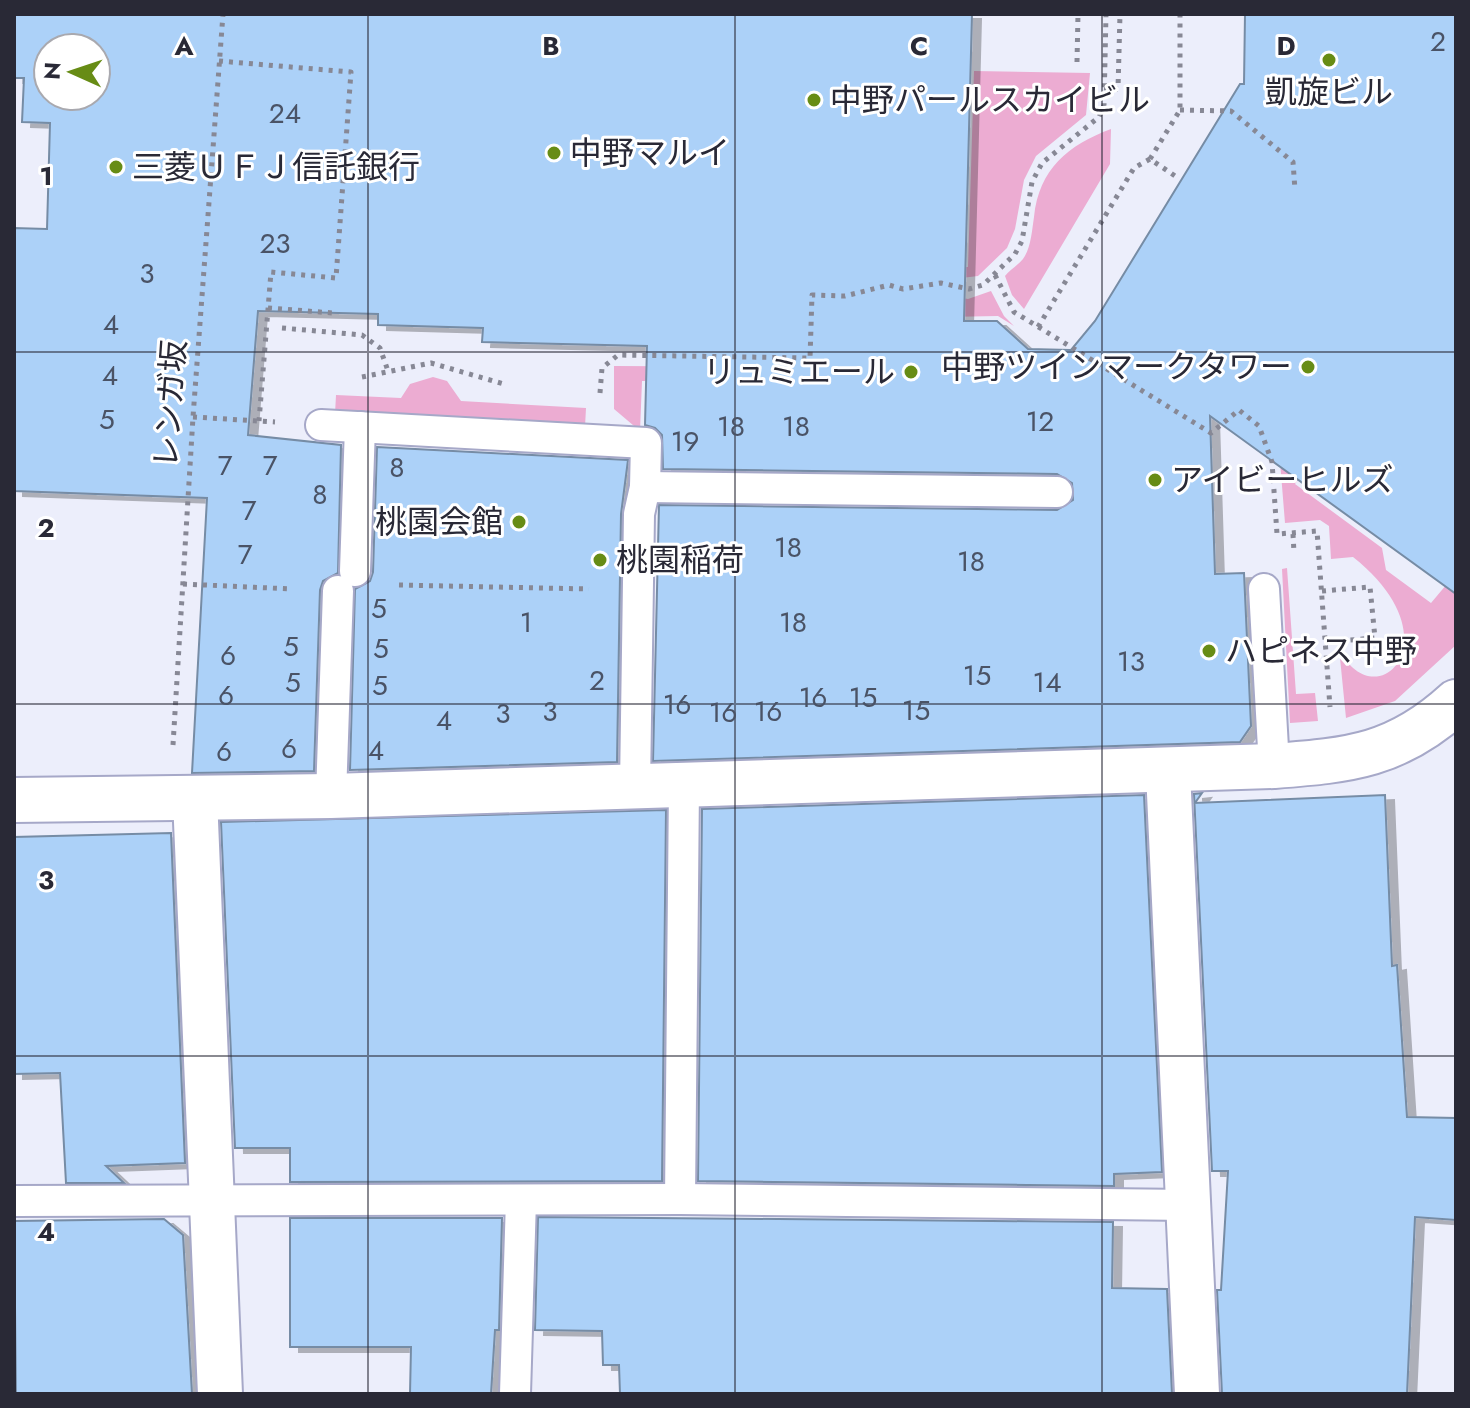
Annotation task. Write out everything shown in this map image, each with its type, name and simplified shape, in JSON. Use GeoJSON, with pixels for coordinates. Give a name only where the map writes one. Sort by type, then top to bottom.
{"type":"FeatureCollection","features":[{"type":"Feature","properties":{"kind":"street"},"geometry":{"type":"LineString","coordinates":[[14,800],[331,796],[1168,772],[1274,766],[1365,755],[1400,744],[1456,702]]}},
{"type":"Feature","properties":{"kind":"street"},"geometry":{"type":"LineString","coordinates":[[1168,772],[1197,1394]]}},
{"type":"Feature","properties":{"kind":"street"},"geometry":{"type":"LineString","coordinates":[[182,798],[213,1200],[220,1394]]}},
{"type":"Feature","properties":{"kind":"lane"},"geometry":{"type":"LineString","coordinates":[[321,425],[646,443],[645,487],[639,514],[635,787]]}},
{"type":"Feature","properties":{"kind":"lane"},"geometry":{"type":"LineString","coordinates":[[331,796],[360,427]]}},
{"type":"Feature","properties":{"kind":"lane"},"geometry":{"type":"LineString","coordinates":[[645,487],[1057,492]]}},
{"type":"Feature","properties":{"kind":"lane"},"geometry":{"type":"LineString","coordinates":[[1264,589],[1274,766]]}},
{"type":"Feature","properties":{"kind":"lane"},"geometry":{"type":"LineString","coordinates":[[680,1199],[684,785]]}},
{"type":"Feature","properties":{"kind":"lane"},"geometry":{"type":"LineString","coordinates":[[14,1201],[680,1199],[1189,1205]]}},
{"type":"Feature","properties":{"kind":"lane"},"geometry":{"type":"LineString","coordinates":[[515,1394],[521,1200]]}},
{"type":"Feature","properties":{"kind":"path","name":"レンガ坂"},"geometry":{"type":"LineString","coordinates":[[182,798],[183,584],[223,14]]}},
{"type":"Feature","properties":{"kind":"path"},"geometry":{"type":"LineString","coordinates":[[1077,62],[1078,14]]}},
{"type":"Feature","properties":{"kind":"path"},"geometry":{"type":"LineString","coordinates":[[599,440],[602,368],[618,355],[810,358],[812,295],[845,296],[889,285],[903,289],[941,283],[969,289],[983,285],[1022,241],[1032,182],[1042,163],[1099,117],[1104,105],[1106,14]]}},
{"type":"Feature","properties":{"kind":"path"},"geometry":{"type":"LineString","coordinates":[[1104,88],[1118,89],[1120,14]]}},
{"type":"Feature","properties":{"kind":"path"},"geometry":{"type":"LineString","coordinates":[[1038,327],[1134,168],[1150,159],[1180,110],[1180,14]]}},
{"type":"Feature","properties":{"kind":"path"},"geometry":{"type":"LineString","coordinates":[[219,61],[351,72],[336,278],[271,272],[259,421]]}},
{"type":"Feature","properties":{"kind":"path"},"geometry":{"type":"LineString","coordinates":[[1180,110],[1231,111],[1293,162],[1295,190]]}},
{"type":"Feature","properties":{"kind":"path"},"geometry":{"type":"LineString","coordinates":[[1150,159],[1178,178]]}},
{"type":"Feature","properties":{"kind":"path"},"geometry":{"type":"LineString","coordinates":[[994,274],[1007,304],[1038,327],[1211,433],[1239,410],[1259,426],[1272,462],[1277,534],[1317,531],[1327,668]]}},
{"type":"Feature","properties":{"kind":"path"},"geometry":{"type":"LineString","coordinates":[[268,308],[333,313]]}},
{"type":"Feature","properties":{"kind":"path"},"geometry":{"type":"LineString","coordinates":[[282,328],[362,335],[380,348],[388,371]]}},
{"type":"Feature","properties":{"kind":"path"},"geometry":{"type":"LineString","coordinates":[[193,417],[321,425]]}},
{"type":"Feature","properties":{"kind":"path"},"geometry":{"type":"LineString","coordinates":[[183,584],[347,581],[638,590]]}},
{"type":"Feature","properties":{"kind":"path"},"geometry":{"type":"LineString","coordinates":[[1322,591],[1370,587],[1375,638],[1325,642]]}},
{"type":"Feature","properties":{"kind":"shaded area"},"geometry":{"type":"Polygon","coordinates":[[[974,71],[1090,73],[1086,115],[1036,156],[1024,180],[1015,229],[1007,248],[978,276],[953,279],[876,265],[968,267],[974,71]]]}},
{"type":"Feature","properties":{"kind":"shaded area"},"geometry":{"type":"Polygon","coordinates":[[[1111,129],[1110,164],[1024,309],[1012,295],[1005,276],[1028,250],[1042,185],[1049,172],[1069,151],[1111,129]]]}},
{"type":"Feature","properties":{"kind":"shaded area"},"geometry":{"type":"Polygon","coordinates":[[[991,291],[1004,316],[1014,326],[998,316],[837,319],[836,382],[642,381],[640,431],[614,409],[614,366],[827,367],[827,308],[853,309],[876,294],[913,297],[928,292],[968,299],[991,291]]]}},
{"type":"Feature","properties":{"kind":"shaded area"},"geometry":{"type":"Polygon","coordinates":[[[433,377],[447,381],[461,401],[586,408],[585,427],[335,414],[336,395],[401,398],[410,384],[433,377]]]}},
{"type":"Feature","properties":{"kind":"shaded area"},"geometry":{"type":"Polygon","coordinates":[[[1317,453],[1295,484],[1382,548],[1386,570],[1431,603],[1452,578],[1456,580],[1456,645],[1395,701],[1346,718],[1339,648],[1354,668],[1370,676],[1386,673],[1398,661],[1404,642],[1400,617],[1384,588],[1353,557],[1331,559],[1329,526],[1320,520],[1285,523],[1280,461],[1317,453]]]}},
{"type":"Feature","properties":{"kind":"shaded area"},"geometry":{"type":"Polygon","coordinates":[[[1287,568],[1296,694],[1315,693],[1318,721],[1290,723],[1282,569],[1287,568]]]}},
{"type":"Feature","properties":{"kind":"building"},"geometry":{"type":"Polygon","coordinates":[[[14,14],[972,14],[964,321],[997,321],[1028,349],[1071,350],[1095,321],[1240,84],[1244,84],[1245,14],[1456,14],[1456,594],[1210,416],[1215,574],[1244,573],[1251,726],[1240,742],[653,761],[659,505],[1057,510],[1073,500],[1072,483],[1057,474],[663,469],[662,435],[655,428],[645,425],[647,346],[482,342],[483,328],[378,325],[378,314],[258,311],[248,435],[341,445],[338,573],[323,581],[320,590],[314,771],[192,773],[207,498],[14,491],[14,228],[47,229],[50,123],[22,122],[24,78],[14,78],[14,14]]]}},
{"type":"Feature","properties":{"kind":"building"},"geometry":{"type":"Polygon","coordinates":[[[377,447],[628,460],[621,514],[617,762],[350,770],[355,589],[370,581],[373,572],[377,447]]]}},
{"type":"Feature","properties":{"kind":"building"},"geometry":{"type":"Polygon","coordinates":[[[1202,793],[1195,803],[1385,795],[1392,966],[1397,965],[1407,1117],[1456,1118],[1456,1220],[1415,1217],[1407,1394],[1222,1394],[1217,1290],[1221,1290],[1228,1171],[1212,1171],[1194,794],[1202,793]]]}},
{"type":"Feature","properties":{"kind":"building"},"geometry":{"type":"Polygon","coordinates":[[[1144,795],[1162,1172],[1114,1174],[1114,1186],[698,1181],[702,809],[1144,795]]]}},
{"type":"Feature","properties":{"kind":"building"},"geometry":{"type":"Polygon","coordinates":[[[666,810],[662,1181],[290,1182],[290,1148],[235,1148],[221,822],[666,810]]]}},
{"type":"Feature","properties":{"kind":"building"},"geometry":{"type":"Polygon","coordinates":[[[171,833],[185,1163],[106,1166],[124,1183],[66,1183],[60,1073],[14,1074],[14,837],[171,833]]]}},
{"type":"Feature","properties":{"kind":"building"},"geometry":{"type":"Polygon","coordinates":[[[538,1217],[1113,1222],[1112,1288],[1167,1289],[1172,1394],[620,1394],[619,1365],[603,1365],[602,1331],[535,1330],[538,1217]]]}},
{"type":"Feature","properties":{"kind":"building"},"geometry":{"type":"Polygon","coordinates":[[[290,1218],[502,1218],[499,1330],[495,1330],[491,1394],[410,1394],[411,1347],[290,1347],[290,1218]]]}},
{"type":"Feature","properties":{"kind":"building"},"geometry":{"type":"Polygon","coordinates":[[[164,1219],[183,1235],[192,1394],[16,1394],[14,1221],[164,1219]]]}},
{"type":"Feature","properties":{"kind":"place","name":"凱旋ビル"},"geometry":{"type":"Point","coordinates":[1329,60]}},
{"type":"Feature","properties":{"kind":"place","name":"中野パールスカイビル"},"geometry":{"type":"Point","coordinates":[814,100]}},
{"type":"Feature","properties":{"kind":"place","name":"中野マルイ"},"geometry":{"type":"Point","coordinates":[554,153]}},
{"type":"Feature","properties":{"kind":"place","name":"三菱ＵＦＪ信託銀行"},"geometry":{"type":"Point","coordinates":[116,167]}},
{"type":"Feature","properties":{"kind":"place","name":"中野ツインマークタワー"},"geometry":{"type":"Point","coordinates":[1308,367]}},
{"type":"Feature","properties":{"kind":"place","name":"リュミエール"},"geometry":{"type":"Point","coordinates":[911,372]}},
{"type":"Feature","properties":{"kind":"place","name":"アイビーヒルズ"},"geometry":{"type":"Point","coordinates":[1155,480]}},
{"type":"Feature","properties":{"kind":"place","name":"桃園会館"},"geometry":{"type":"Point","coordinates":[519,522]}},
{"type":"Feature","properties":{"kind":"place","name":"桃園稲荷"},"geometry":{"type":"Point","coordinates":[600,560]}},
{"type":"Feature","properties":{"kind":"place","name":"ハピネス中野"},"geometry":{"type":"Point","coordinates":[1209,651]}}]}
